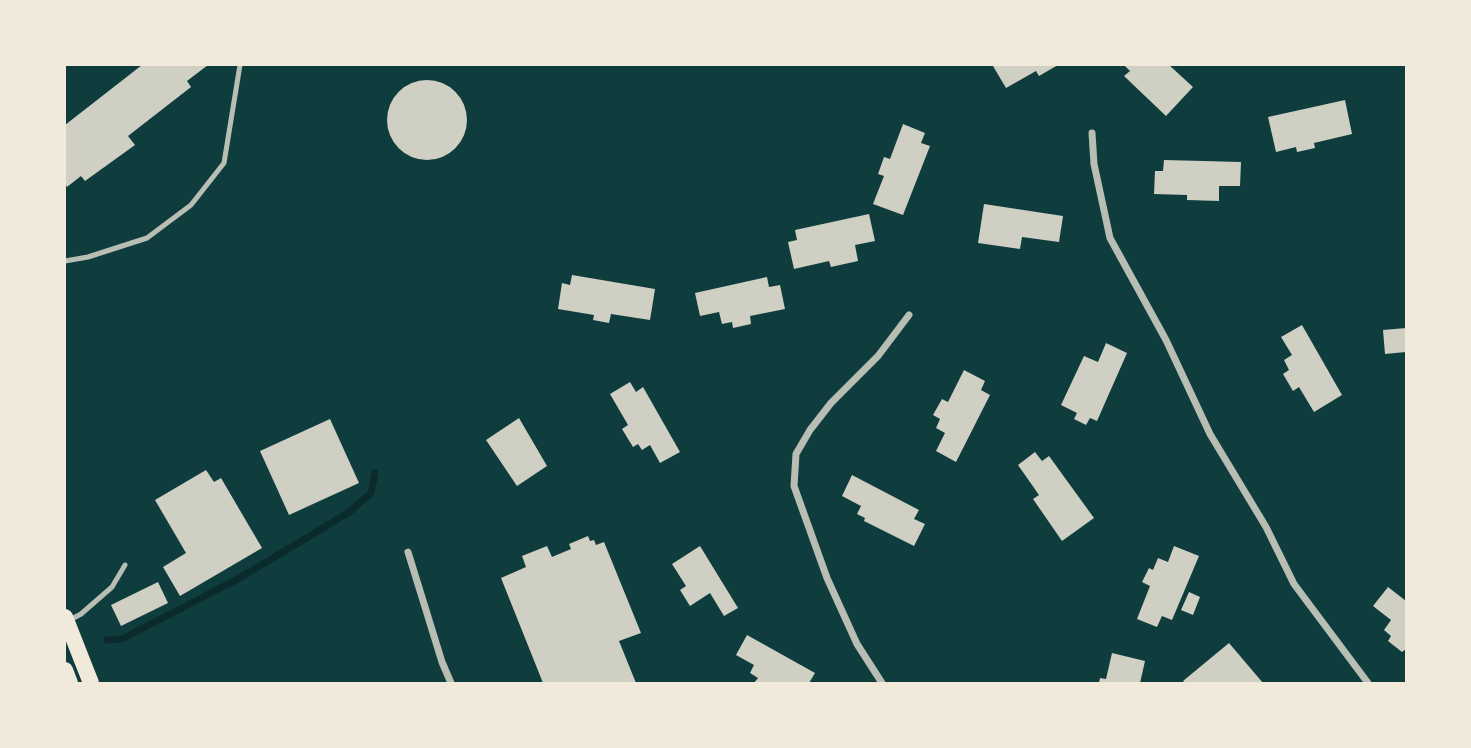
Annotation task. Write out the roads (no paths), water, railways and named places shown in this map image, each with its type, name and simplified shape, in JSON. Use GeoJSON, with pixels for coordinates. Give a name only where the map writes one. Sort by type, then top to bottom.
{"type":"FeatureCollection","features":[{"type":"Feature","properties":{"kind":"main road"},"geometry":{"type":"LineString","coordinates":[[65,620],[91,683]]}},
{"type":"Feature","properties":{"kind":"main road"},"geometry":{"type":"LineString","coordinates":[[65,670],[70,683]]}},
{"type":"Feature","properties":{"kind":"street"},"geometry":{"type":"LineString","coordinates":[[1092,133],[1094,164],[1110,238],[1167,340],[1210,434],[1266,527],[1294,584],[1368,683]]}},
{"type":"Feature","properties":{"kind":"street"},"geometry":{"type":"LineString","coordinates":[[882,683],[857,644],[827,578],[794,486],[794,475],[796,454],[810,430],[831,403],[878,356],[909,315]]}},
{"type":"Feature","properties":{"kind":"street"},"geometry":{"type":"LineString","coordinates":[[408,552],[451,683]]}},
{"type":"Feature","properties":{"kind":"lane"},"geometry":{"type":"LineString","coordinates":[[65,261],[88,257],[147,238],[191,205],[224,163],[240,65]]}},
{"type":"Feature","properties":{"kind":"lane"},"geometry":{"type":"LineString","coordinates":[[65,620],[81,614],[112,587],[125,565]]}},
{"type":"Feature","properties":{"kind":"waterway"},"geometry":{"type":"LineString","coordinates":[[107,640],[122,639],[236,580],[349,512],[371,493],[375,473]]}}]}
